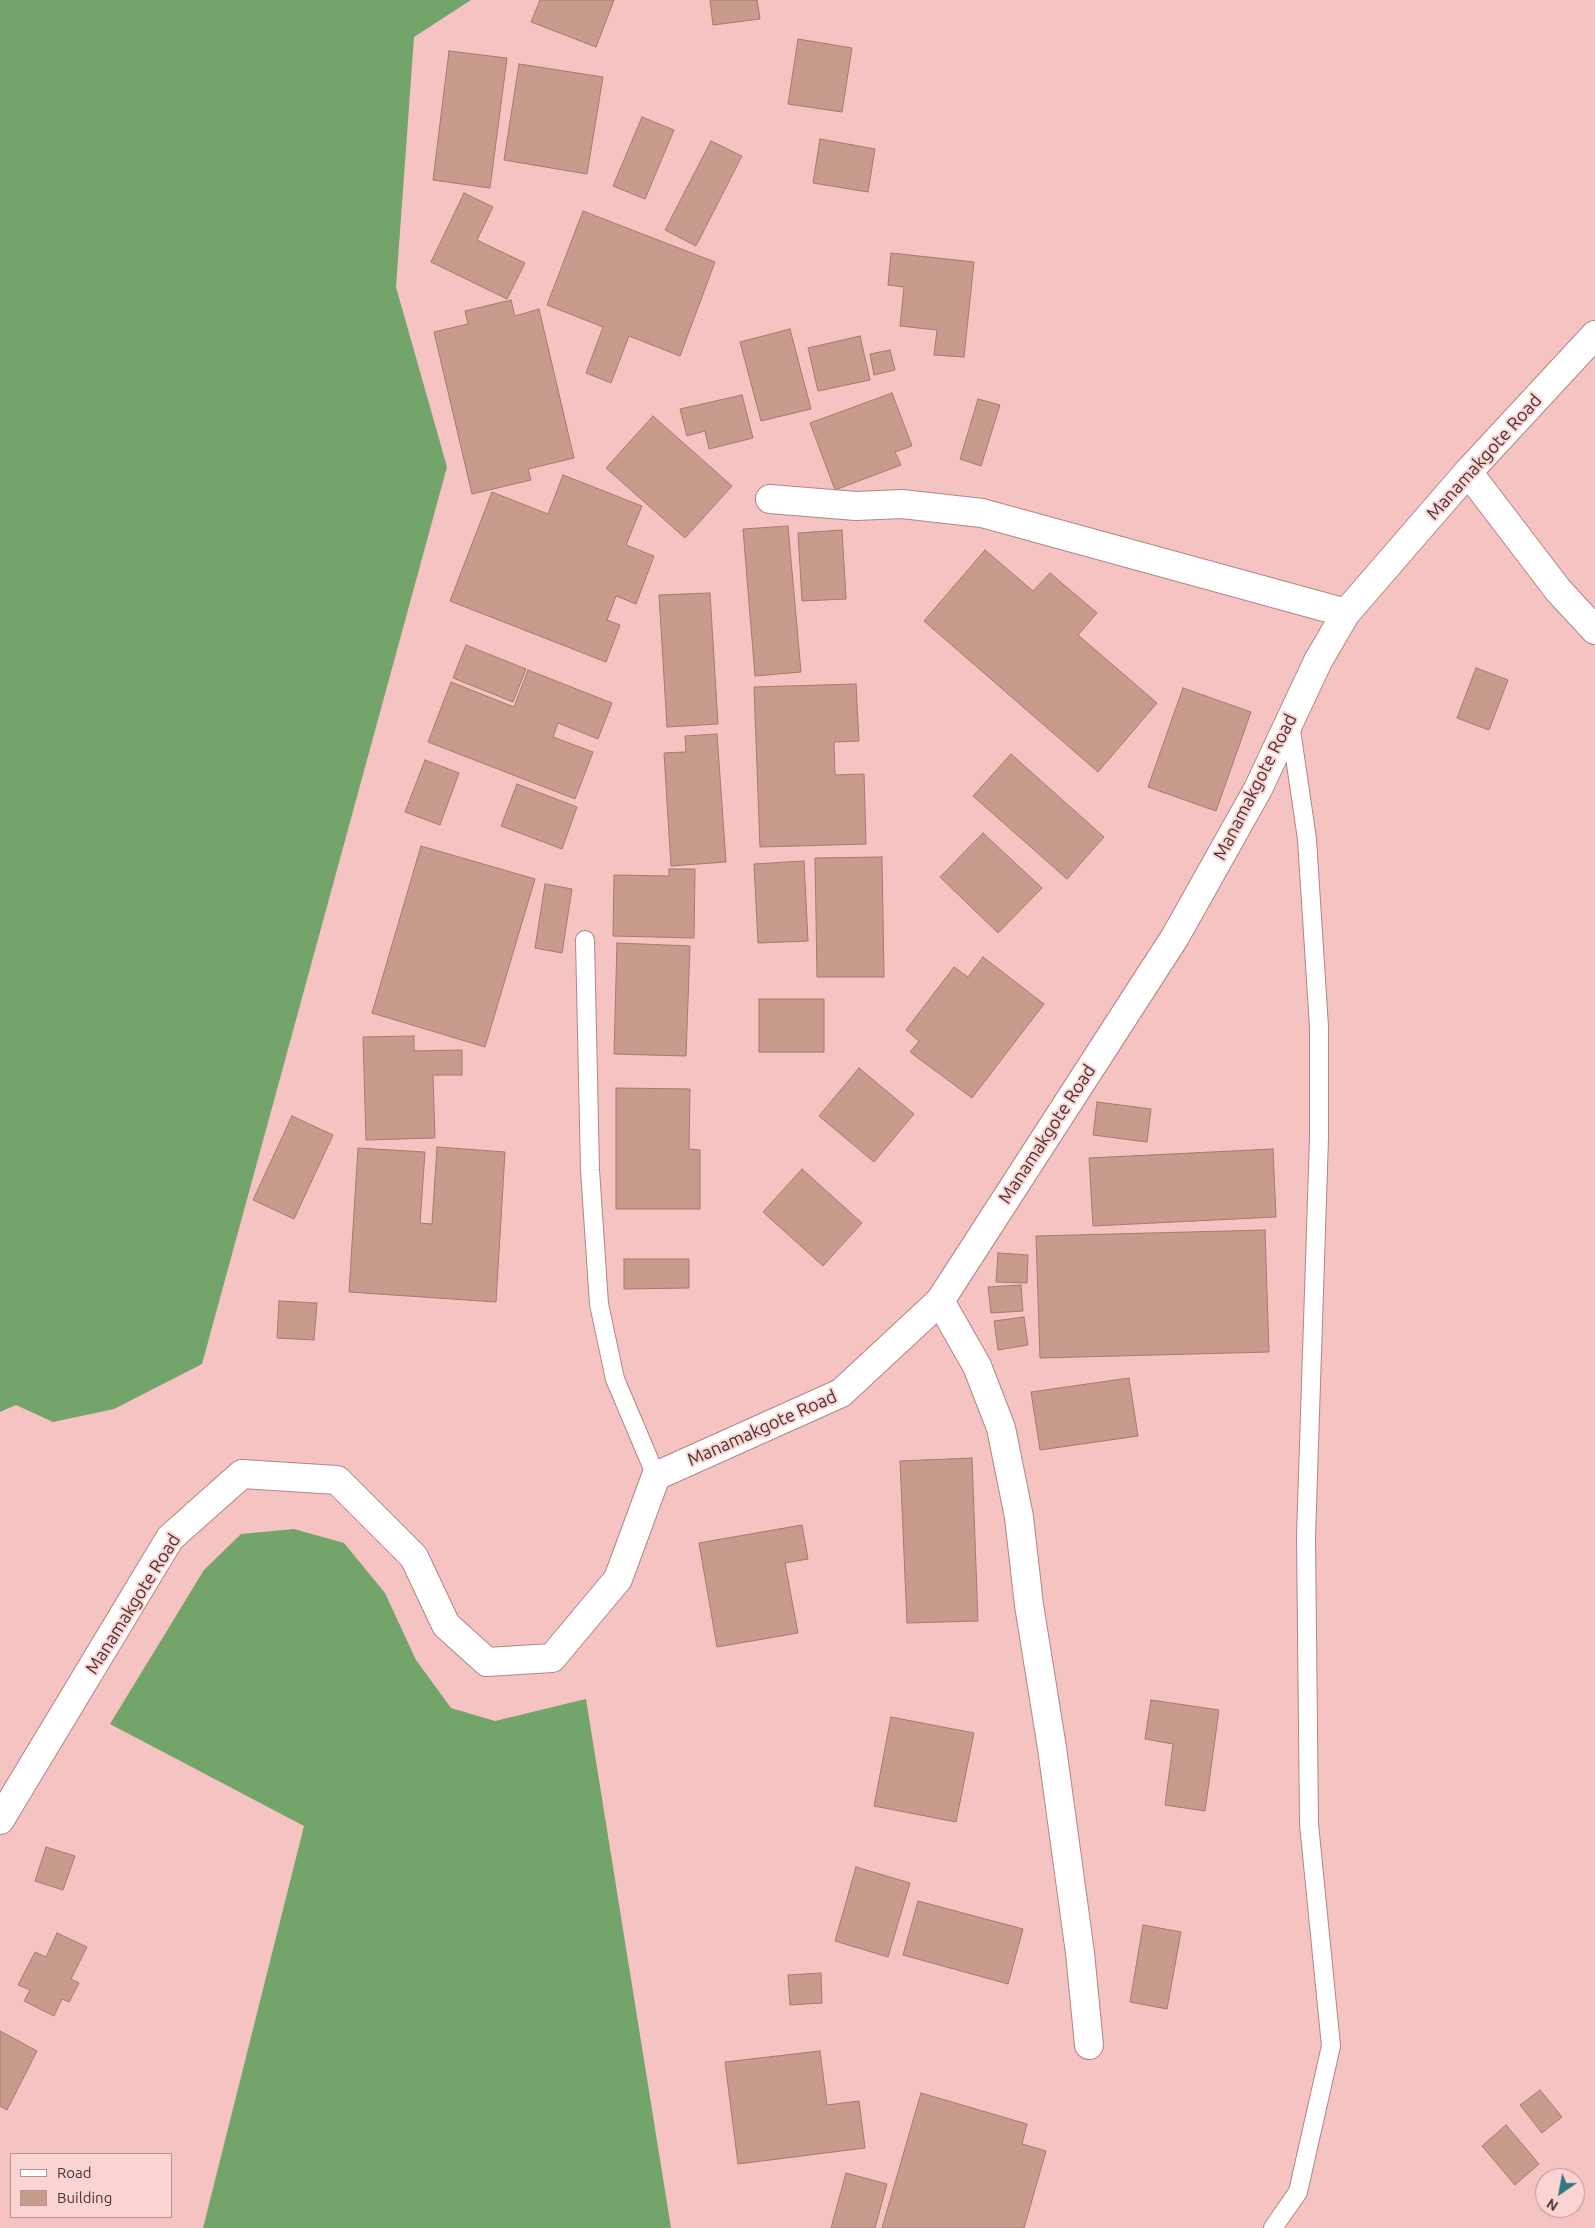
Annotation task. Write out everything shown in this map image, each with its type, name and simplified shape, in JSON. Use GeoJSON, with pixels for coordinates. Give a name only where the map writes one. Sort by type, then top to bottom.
{"type":"FeatureCollection","features":[{"type":"Feature","properties":{"kind":"street","name":"Manamakgote Road"},"geometry":{"type":"LineString","coordinates":[[0,1820],[170,1538],[242,1474],[337,1480],[414,1557],[446,1625],[487,1662],[552,1658],[618,1579],[656,1476],[841,1393],[940,1301],[1174,937],[1258,789],[1318,661],[1346,613],[1468,472],[1595,335]]}},
{"type":"Feature","properties":{"kind":"street"},"geometry":{"type":"LineString","coordinates":[[1468,472],[1558,590],[1595,630]]}},
{"type":"Feature","properties":{"kind":"street"},"geometry":{"type":"LineString","coordinates":[[770,499],[856,506],[902,504],[982,514],[1346,613]]}},
{"type":"Feature","properties":{"kind":"street"},"geometry":{"type":"LineString","coordinates":[[940,1301],[977,1366],[1001,1428],[1019,1517],[1029,1605],[1052,1748],[1080,1953],[1089,2045]]}},
{"type":"Feature","properties":{"kind":"lane"},"geometry":{"type":"LineString","coordinates":[[1273,2228],[1298,2192],[1331,2046],[1310,1824],[1306,1536],[1319,1138],[1319,1027],[1307,839],[1289,720]]}},
{"type":"Feature","properties":{"kind":"lane"},"geometry":{"type":"LineString","coordinates":[[585,940],[590,1170],[599,1304],[615,1380],[656,1476]]}},
{"type":"Feature","properties":{"kind":"green space"},"geometry":{"type":"Polygon","coordinates":[[[0,0],[471,0],[414,37],[396,287],[447,467],[202,1364],[114,1409],[53,1422],[16,1405],[0,1412],[0,0]]]}},
{"type":"Feature","properties":{"kind":"green space"},"geometry":{"type":"Polygon","coordinates":[[[294,1529],[344,1543],[385,1593],[416,1660],[451,1708],[495,1721],[586,1699],[671,2228],[203,2228],[304,1826],[110,1724],[204,1570],[241,1534],[294,1529]]]}},
{"type":"Feature","properties":{"kind":"building"},"geometry":{"type":"Polygon","coordinates":[[[540,0],[614,0],[596,47],[531,22],[540,0]]]}},
{"type":"Feature","properties":{"kind":"building"},"geometry":{"type":"Polygon","coordinates":[[[710,0],[757,0],[760,19],[713,25],[710,0]]]}},
{"type":"Feature","properties":{"kind":"building"},"geometry":{"type":"Polygon","coordinates":[[[798,39],[852,48],[842,112],[788,104],[798,39]]]}},
{"type":"Feature","properties":{"kind":"building"},"geometry":{"type":"Polygon","coordinates":[[[449,51],[507,58],[490,188],[433,180],[449,51]]]}},
{"type":"Feature","properties":{"kind":"building"},"geometry":{"type":"Polygon","coordinates":[[[519,64],[603,77],[587,174],[504,160],[519,64]]]}},
{"type":"Feature","properties":{"kind":"building"},"geometry":{"type":"Polygon","coordinates":[[[642,117],[674,130],[645,199],[613,186],[642,117]]]}},
{"type":"Feature","properties":{"kind":"building"},"geometry":{"type":"Polygon","coordinates":[[[820,139],[875,149],[868,192],[813,183],[820,139]]]}},
{"type":"Feature","properties":{"kind":"building"},"geometry":{"type":"Polygon","coordinates":[[[711,141],[742,156],[696,246],[665,230],[711,141]]]}},
{"type":"Feature","properties":{"kind":"building"},"geometry":{"type":"Polygon","coordinates":[[[464,193],[493,207],[477,240],[525,263],[507,299],[431,262],[464,193]]]}},
{"type":"Feature","properties":{"kind":"building"},"geometry":{"type":"Polygon","coordinates":[[[583,211],[715,262],[680,356],[629,336],[611,383],[586,373],[603,327],[547,305],[583,211]]]}},
{"type":"Feature","properties":{"kind":"building"},"geometry":{"type":"Polygon","coordinates":[[[891,253],[974,262],[964,357],[934,355],[937,330],[900,326],[904,287],[888,285],[891,253]]]}},
{"type":"Feature","properties":{"kind":"building"},"geometry":{"type":"Polygon","coordinates":[[[511,300],[515,316],[539,309],[574,458],[528,469],[531,480],[472,494],[434,332],[468,324],[465,311],[511,300]]]}},
{"type":"Feature","properties":{"kind":"building"},"geometry":{"type":"Polygon","coordinates":[[[790,329],[811,409],[761,421],[740,342],[790,329]]]}},
{"type":"Feature","properties":{"kind":"building"},"geometry":{"type":"Polygon","coordinates":[[[860,336],[870,380],[818,391],[808,348],[860,336]]]}},
{"type":"Feature","properties":{"kind":"building"},"geometry":{"type":"Polygon","coordinates":[[[890,350],[895,370],[874,375],[870,354],[890,350]]]}},
{"type":"Feature","properties":{"kind":"building"},"geometry":{"type":"Polygon","coordinates":[[[892,393],[912,446],[895,452],[901,465],[835,490],[810,423],[892,393]]]}},
{"type":"Feature","properties":{"kind":"building"},"geometry":{"type":"Polygon","coordinates":[[[742,395],[753,438],[709,449],[705,431],[687,436],[680,409],[742,395]]]}},
{"type":"Feature","properties":{"kind":"building"},"geometry":{"type":"Polygon","coordinates":[[[978,399],[1000,405],[981,466],[960,459],[978,399]]]}},
{"type":"Feature","properties":{"kind":"building"},"geometry":{"type":"Polygon","coordinates":[[[653,416],[732,486],[685,538],[606,468],[653,416]]]}},
{"type":"Feature","properties":{"kind":"building"},"geometry":{"type":"Polygon","coordinates":[[[563,475],[642,506],[626,545],[654,556],[636,604],[616,596],[607,620],[620,625],[606,662],[450,601],[492,492],[548,514],[563,475]]]}},
{"type":"Feature","properties":{"kind":"building"},"geometry":{"type":"Polygon","coordinates":[[[788,526],[801,672],[755,676],[743,529],[788,526]]]}},
{"type":"Feature","properties":{"kind":"building"},"geometry":{"type":"Polygon","coordinates":[[[842,530],[846,599],[802,601],[798,533],[842,530]]]}},
{"type":"Feature","properties":{"kind":"building"},"geometry":{"type":"Polygon","coordinates":[[[985,550],[1033,591],[1050,573],[1097,613],[1078,635],[1157,703],[1098,772],[924,621],[985,550]]]}},
{"type":"Feature","properties":{"kind":"building"},"geometry":{"type":"Polygon","coordinates":[[[710,593],[718,724],[667,727],[659,595],[710,593]]]}},
{"type":"Feature","properties":{"kind":"building"},"geometry":{"type":"Polygon","coordinates":[[[466,645],[526,669],[513,702],[453,678],[466,645]]]}},
{"type":"Feature","properties":{"kind":"building"},"geometry":{"type":"Polygon","coordinates":[[[1476,668],[1508,680],[1489,730],[1457,718],[1476,668]]]}},
{"type":"Feature","properties":{"kind":"building"},"geometry":{"type":"Polygon","coordinates":[[[528,670],[612,703],[598,739],[558,723],[553,737],[593,752],[575,799],[428,742],[451,682],[514,707],[528,670]]]}},
{"type":"Feature","properties":{"kind":"building"},"geometry":{"type":"Polygon","coordinates":[[[856,684],[859,741],[834,742],[835,775],[864,774],[866,844],[760,847],[754,687],[856,684]]]}},
{"type":"Feature","properties":{"kind":"building"},"geometry":{"type":"Polygon","coordinates":[[[1183,688],[1251,712],[1216,811],[1148,787],[1183,688]]]}},
{"type":"Feature","properties":{"kind":"building"},"geometry":{"type":"Polygon","coordinates":[[[717,734],[726,862],[671,866],[664,753],[686,752],[685,736],[717,734]]]}},
{"type":"Feature","properties":{"kind":"building"},"geometry":{"type":"Polygon","coordinates":[[[1011,754],[1104,837],[1067,879],[973,796],[1011,754]]]}},
{"type":"Feature","properties":{"kind":"building"},"geometry":{"type":"Polygon","coordinates":[[[425,760],[459,773],[440,825],[405,812],[425,760]]]}},
{"type":"Feature","properties":{"kind":"building"},"geometry":{"type":"Polygon","coordinates":[[[517,784],[577,807],[562,849],[501,826],[517,784]]]}},
{"type":"Feature","properties":{"kind":"building"},"geometry":{"type":"Polygon","coordinates":[[[983,833],[1042,888],[998,933],[940,877],[983,833]]]}},
{"type":"Feature","properties":{"kind":"building"},"geometry":{"type":"Polygon","coordinates":[[[421,846],[535,879],[485,1047],[372,1013],[421,846]]]}},
{"type":"Feature","properties":{"kind":"building"},"geometry":{"type":"Polygon","coordinates":[[[882,857],[884,977],[817,977],[815,858],[882,857]]]}},
{"type":"Feature","properties":{"kind":"building"},"geometry":{"type":"Polygon","coordinates":[[[804,861],[808,941],[758,943],[754,864],[804,861]]]}},
{"type":"Feature","properties":{"kind":"building"},"geometry":{"type":"Polygon","coordinates":[[[669,869],[695,869],[694,938],[613,936],[614,875],[669,876],[669,869]]]}},
{"type":"Feature","properties":{"kind":"building"},"geometry":{"type":"Polygon","coordinates":[[[545,884],[572,889],[562,953],[535,948],[545,884]]]}},
{"type":"Feature","properties":{"kind":"building"},"geometry":{"type":"Polygon","coordinates":[[[617,943],[690,946],[686,1056],[614,1054],[617,943]]]}},
{"type":"Feature","properties":{"kind":"building"},"geometry":{"type":"Polygon","coordinates":[[[983,957],[1044,1004],[972,1098],[910,1052],[919,1041],[906,1030],[954,967],[968,977],[983,957]]]}},
{"type":"Feature","properties":{"kind":"building"},"geometry":{"type":"Polygon","coordinates":[[[759,999],[824,999],[824,1052],[759,1052],[759,999]]]}},
{"type":"Feature","properties":{"kind":"building"},"geometry":{"type":"Polygon","coordinates":[[[414,1036],[414,1051],[462,1050],[462,1075],[433,1075],[435,1138],[366,1140],[363,1037],[414,1036]]]}},
{"type":"Feature","properties":{"kind":"building"},"geometry":{"type":"Polygon","coordinates":[[[859,1068],[914,1114],[874,1162],[819,1116],[859,1068]]]}},
{"type":"Feature","properties":{"kind":"building"},"geometry":{"type":"Polygon","coordinates":[[[616,1088],[690,1089],[689,1149],[700,1150],[700,1209],[616,1209],[616,1088]]]}},
{"type":"Feature","properties":{"kind":"building"},"geometry":{"type":"Polygon","coordinates":[[[1097,1102],[1151,1109],[1147,1142],[1093,1135],[1097,1102]]]}},
{"type":"Feature","properties":{"kind":"building"},"geometry":{"type":"Polygon","coordinates":[[[292,1116],[333,1135],[294,1219],[253,1200],[292,1116]]]}},
{"type":"Feature","properties":{"kind":"building"},"geometry":{"type":"Polygon","coordinates":[[[437,1147],[505,1152],[496,1302],[349,1292],[358,1148],[425,1152],[420,1223],[432,1224],[437,1147]]]}},
{"type":"Feature","properties":{"kind":"building"},"geometry":{"type":"Polygon","coordinates":[[[1273,1149],[1276,1217],[1093,1226],[1089,1158],[1273,1149]]]}},
{"type":"Feature","properties":{"kind":"building"},"geometry":{"type":"Polygon","coordinates":[[[802,1169],[862,1223],[823,1266],[763,1212],[802,1169]]]}},
{"type":"Feature","properties":{"kind":"building"},"geometry":{"type":"Polygon","coordinates":[[[1265,1230],[1269,1352],[1040,1358],[1036,1236],[1265,1230]]]}},
{"type":"Feature","properties":{"kind":"building"},"geometry":{"type":"Polygon","coordinates":[[[998,1253],[1028,1255],[1027,1283],[996,1282],[998,1253]]]}},
{"type":"Feature","properties":{"kind":"building"},"geometry":{"type":"Polygon","coordinates":[[[624,1259],[689,1259],[689,1288],[624,1289],[624,1259]]]}},
{"type":"Feature","properties":{"kind":"building"},"geometry":{"type":"Polygon","coordinates":[[[1021,1285],[1023,1311],[991,1313],[988,1287],[1021,1285]]]}},
{"type":"Feature","properties":{"kind":"building"},"geometry":{"type":"Polygon","coordinates":[[[279,1301],[317,1303],[314,1340],[277,1338],[279,1301]]]}},
{"type":"Feature","properties":{"kind":"building"},"geometry":{"type":"Polygon","coordinates":[[[1024,1317],[1028,1345],[998,1350],[994,1321],[1024,1317]]]}},
{"type":"Feature","properties":{"kind":"building"},"geometry":{"type":"Polygon","coordinates":[[[1129,1378],[1138,1436],[1040,1450],[1031,1392],[1129,1378]]]}},
{"type":"Feature","properties":{"kind":"building"},"geometry":{"type":"Polygon","coordinates":[[[972,1458],[978,1621],[907,1623],[900,1461],[972,1458]]]}},
{"type":"Feature","properties":{"kind":"building"},"geometry":{"type":"Polygon","coordinates":[[[802,1525],[808,1559],[785,1563],[798,1633],[717,1647],[699,1543],[802,1525]]]}},
{"type":"Feature","properties":{"kind":"building"},"geometry":{"type":"Polygon","coordinates":[[[1151,1700],[1219,1710],[1205,1811],[1165,1805],[1173,1744],[1145,1739],[1151,1700]]]}},
{"type":"Feature","properties":{"kind":"building"},"geometry":{"type":"Polygon","coordinates":[[[891,1717],[974,1733],[956,1822],[874,1806],[891,1717]]]}},
{"type":"Feature","properties":{"kind":"building"},"geometry":{"type":"Polygon","coordinates":[[[46,1847],[75,1856],[63,1890],[35,1881],[46,1847]]]}},
{"type":"Feature","properties":{"kind":"building"},"geometry":{"type":"Polygon","coordinates":[[[856,1867],[910,1883],[888,1957],[835,1941],[856,1867]]]}},
{"type":"Feature","properties":{"kind":"building"},"geometry":{"type":"Polygon","coordinates":[[[918,1901],[1023,1929],[1008,1984],[903,1955],[918,1901]]]}},
{"type":"Feature","properties":{"kind":"building"},"geometry":{"type":"Polygon","coordinates":[[[1143,1925],[1181,1932],[1167,2009],[1130,2002],[1143,1925]]]}},
{"type":"Feature","properties":{"kind":"building"},"geometry":{"type":"Polygon","coordinates":[[[57,1933],[87,1947],[71,1979],[79,1983],[69,2002],[62,1999],[54,2016],[24,2001],[30,1990],[18,1985],[35,1952],[46,1957],[57,1933]]]}},
{"type":"Feature","properties":{"kind":"building"},"geometry":{"type":"Polygon","coordinates":[[[821,1973],[822,2003],[790,2005],[788,1975],[821,1973]]]}},
{"type":"Feature","properties":{"kind":"building"},"geometry":{"type":"Polygon","coordinates":[[[0,2031],[37,2051],[7,2110],[0,2106],[0,2031]]]}},
{"type":"Feature","properties":{"kind":"building"},"geometry":{"type":"Polygon","coordinates":[[[820,2051],[827,2105],[859,2101],[865,2148],[738,2164],[725,2062],[820,2051]]]}},
{"type":"Feature","properties":{"kind":"building"},"geometry":{"type":"Polygon","coordinates":[[[1540,2090],[1562,2117],[1542,2133],[1520,2105],[1540,2090]]]}},
{"type":"Feature","properties":{"kind":"building"},"geometry":{"type":"Polygon","coordinates":[[[921,2093],[1027,2124],[1022,2144],[1046,2151],[1024,2228],[882,2228],[921,2093]]]}},
{"type":"Feature","properties":{"kind":"building"},"geometry":{"type":"Polygon","coordinates":[[[1506,2125],[1539,2164],[1515,2185],[1482,2146],[1506,2125]]]}},
{"type":"Feature","properties":{"kind":"building"},"geometry":{"type":"Polygon","coordinates":[[[846,2173],[887,2184],[875,2228],[831,2228],[846,2173]]]}}]}
